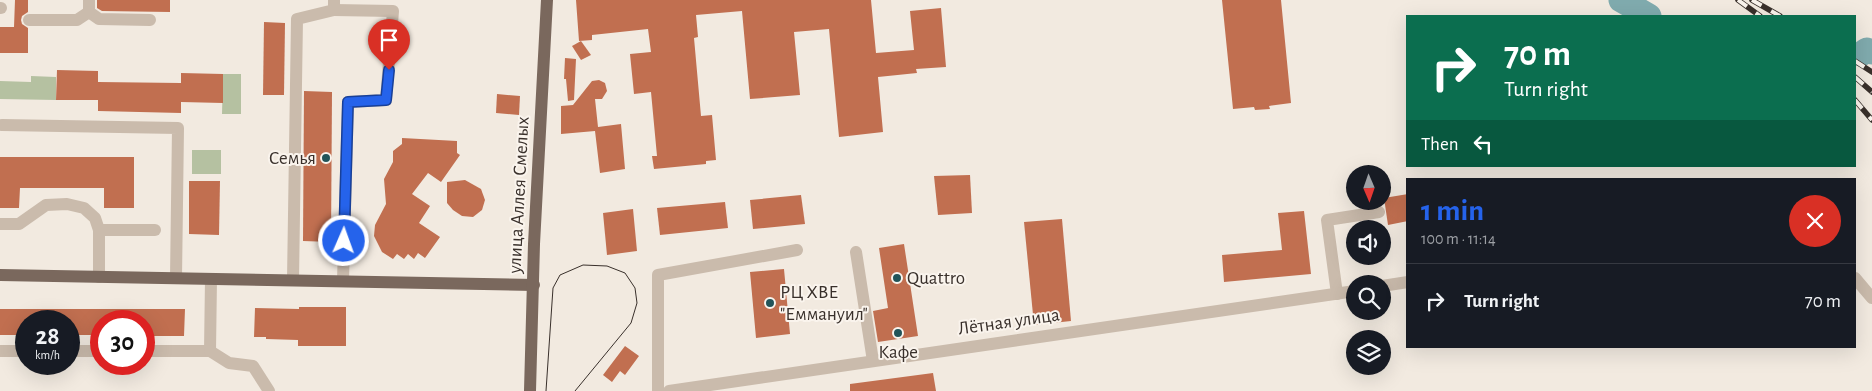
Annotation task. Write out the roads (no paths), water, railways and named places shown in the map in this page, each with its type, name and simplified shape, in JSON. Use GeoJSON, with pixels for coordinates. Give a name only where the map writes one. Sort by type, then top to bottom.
{"type":"FeatureCollection","features":[{"type":"Feature","properties":{"kind":"main road","name":"улица Аллея Смелых"},"geometry":{"type":"LineString","coordinates":[[530,391],[534,244],[547,0]]}},
{"type":"Feature","properties":{"kind":"main road"},"geometry":{"type":"LineString","coordinates":[[0,274],[534,285]]}},
{"type":"Feature","properties":{"kind":"street"},"geometry":{"type":"LineString","coordinates":[[292,280],[297,18],[334,5],[393,11],[386,100],[348,102],[342,281]]}},
{"type":"Feature","properties":{"kind":"street"},"geometry":{"type":"LineString","coordinates":[[29,20],[77,20],[89,6],[99,19],[150,20]]}},
{"type":"Feature","properties":{"kind":"street"},"geometry":{"type":"LineString","coordinates":[[2,125],[178,128],[176,278]]}},
{"type":"Feature","properties":{"kind":"street"},"geometry":{"type":"LineString","coordinates":[[0,224],[19,224],[46,205],[67,204],[84,208],[95,218],[98,230],[99,276]]}},
{"type":"Feature","properties":{"kind":"street"},"geometry":{"type":"LineString","coordinates":[[1337,294],[1326,220],[1379,212]]}},
{"type":"Feature","properties":{"kind":"street"},"geometry":{"type":"LineString","coordinates":[[98,230],[154,230]]}},
{"type":"Feature","properties":{"kind":"street"},"geometry":{"type":"LineString","coordinates":[[658,391],[658,275],[797,250]]}},
{"type":"Feature","properties":{"kind":"street"},"geometry":{"type":"LineString","coordinates":[[856,252],[873,361]]}},
{"type":"Feature","properties":{"kind":"street"},"geometry":{"type":"LineString","coordinates":[[210,351],[211,279]]}},
{"type":"Feature","properties":{"kind":"street"},"geometry":{"type":"LineString","coordinates":[[1856,279],[1872,298]]}},
{"type":"Feature","properties":{"kind":"street"},"geometry":{"type":"LineString","coordinates":[[1391,285],[1406,282]]}},
{"type":"Feature","properties":{"kind":"street","name":"Лётная улица"},"geometry":{"type":"LineString","coordinates":[[669,391],[1346,292]]}},
{"type":"Feature","properties":{"kind":"street"},"geometry":{"type":"LineString","coordinates":[[0,351],[15,351]]}},
{"type":"Feature","properties":{"kind":"street"},"geometry":{"type":"LineString","coordinates":[[155,351],[210,351],[229,363],[252,366],[269,391]]}},
{"type":"Feature","properties":{"kind":"waterway"},"geometry":{"type":"LineString","coordinates":[[1621,0],[1647,15]]}},
{"type":"Feature","properties":{"kind":"waterway"},"geometry":{"type":"LineString","coordinates":[[1861,54],[1867,50],[1872,52]]}},
{"type":"Feature","properties":{"kind":"tram line"},"geometry":{"type":"LineString","coordinates":[[546,391],[553,288],[560,275],[583,265],[607,266],[625,273],[635,288],[637,303],[631,323],[575,391]]}},
{"type":"Feature","properties":{"kind":"railway"},"geometry":{"type":"LineString","coordinates":[[1738,0],[1759,15]]}},
{"type":"Feature","properties":{"kind":"railway"},"geometry":{"type":"LineString","coordinates":[[1752,0],[1778,15]]}},
{"type":"Feature","properties":{"kind":"railway"},"geometry":{"type":"LineString","coordinates":[[1856,62],[1872,72]]}},
{"type":"Feature","properties":{"kind":"railway"},"geometry":{"type":"LineString","coordinates":[[1856,78],[1872,92]]}},
{"type":"Feature","properties":{"kind":"railway"},"geometry":{"type":"LineString","coordinates":[[1856,101],[1872,120]]}},
{"type":"Feature","properties":{"kind":"place","name":"Семья"},"geometry":{"type":"Point","coordinates":[326,158]}},
{"type":"Feature","properties":{"kind":"place","name":"Quattro"},"geometry":{"type":"Point","coordinates":[897,278]}},
{"type":"Feature","properties":{"kind":"place","name":"РЦ ХВЕ \"Еммануил\""},"geometry":{"type":"Point","coordinates":[770,303]}},
{"type":"Feature","properties":{"kind":"place","name":"Кафе"},"geometry":{"type":"Point","coordinates":[898,333]}}]}
